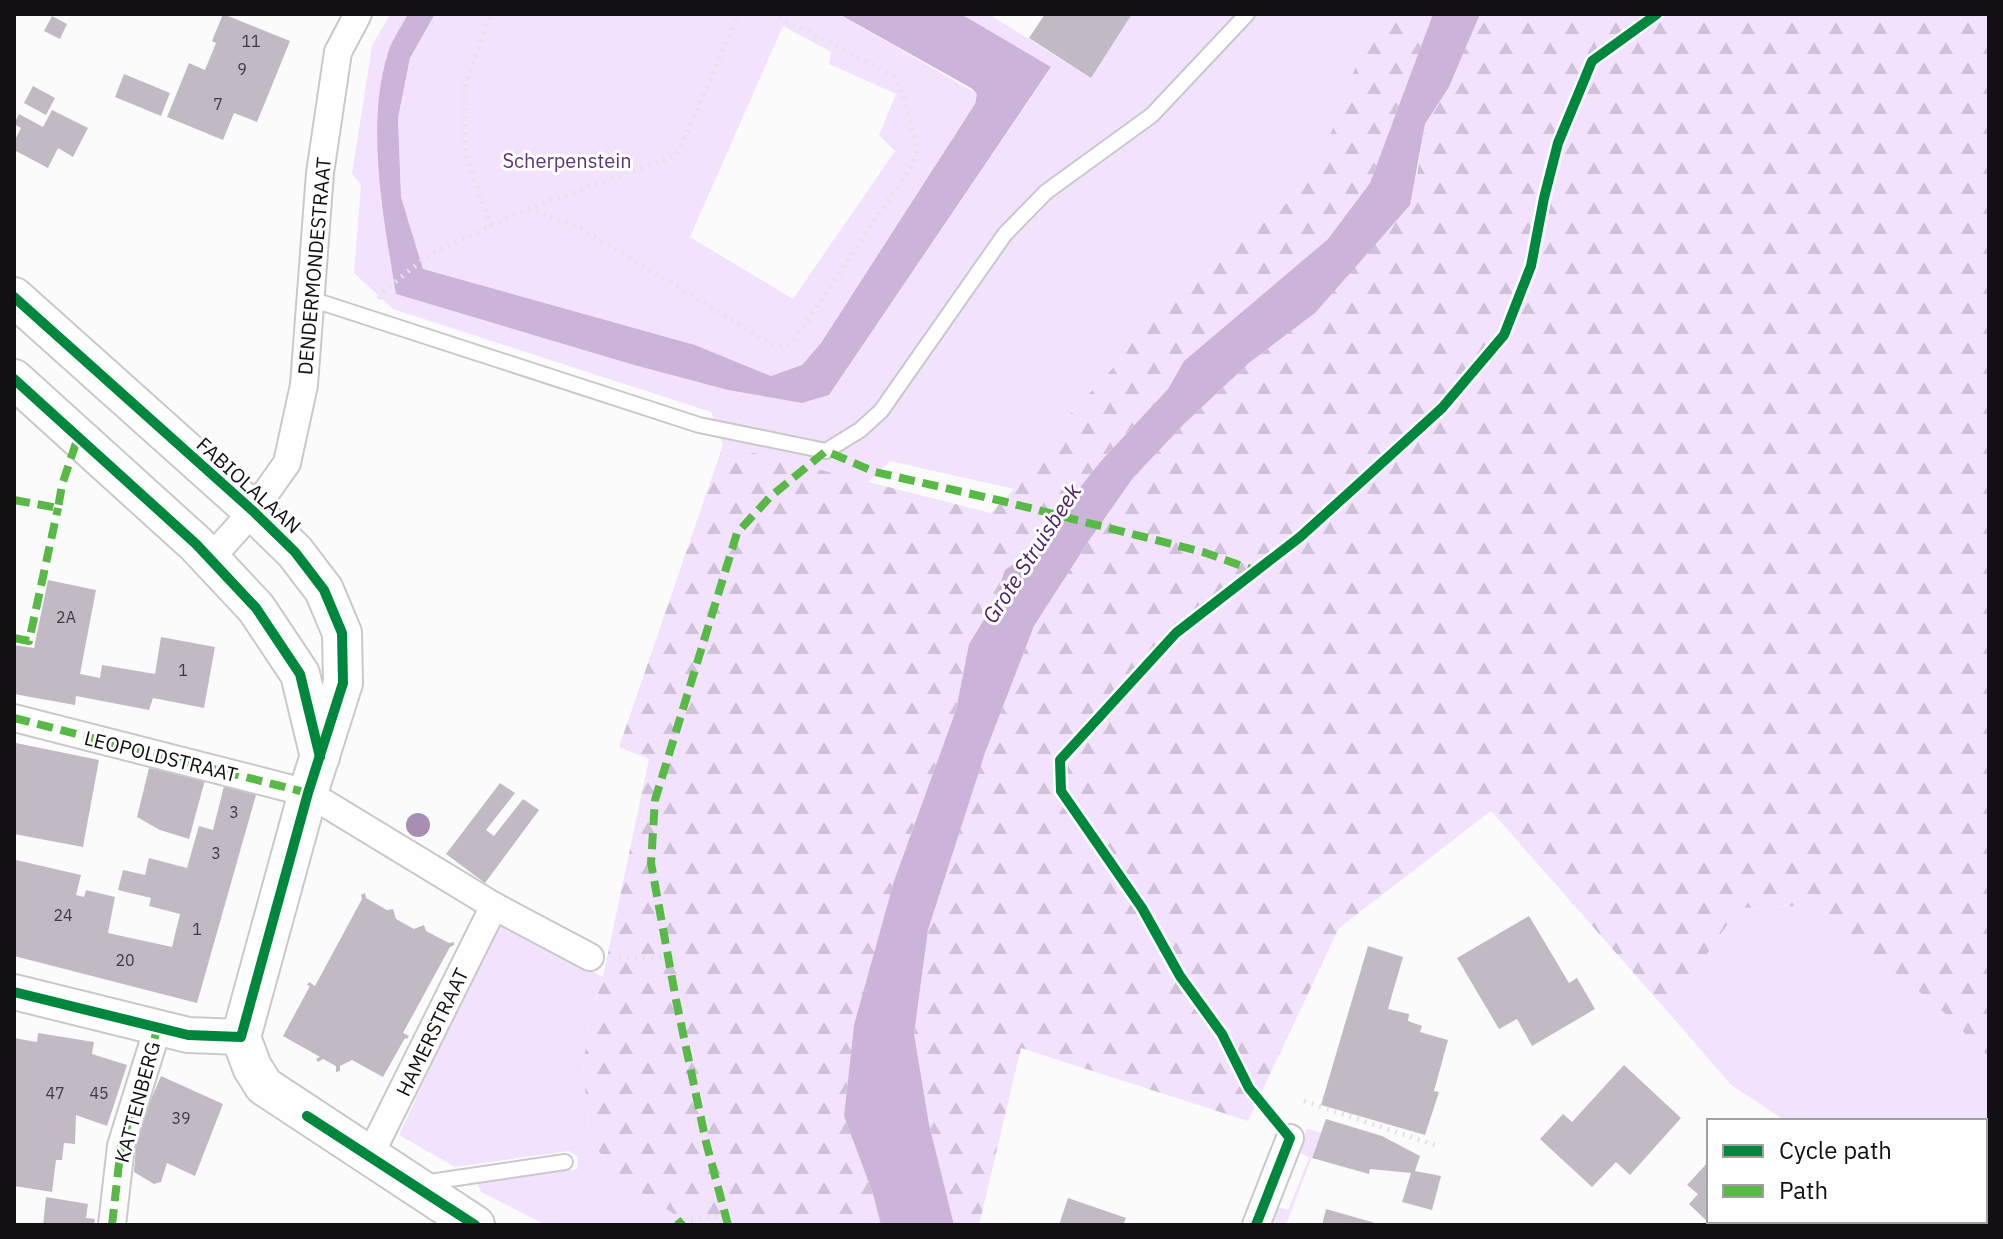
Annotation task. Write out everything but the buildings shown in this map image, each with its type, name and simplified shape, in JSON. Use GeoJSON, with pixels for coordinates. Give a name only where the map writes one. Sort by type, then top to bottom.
{"type":"FeatureCollection","features":[{"type":"Feature","properties":{"kind":"main road","name":"FABIOLALAAN"},"geometry":{"type":"LineString","coordinates":[[14,297],[295,552],[324,590],[342,633],[343,683],[308,793],[241,1037]]}},
{"type":"Feature","properties":{"kind":"main road"},"geometry":{"type":"LineString","coordinates":[[14,379],[210,559],[256,608],[300,674],[320,757]]}},
{"type":"Feature","properties":{"kind":"main road"},"geometry":{"type":"LineString","coordinates":[[241,1037],[252,1067],[264,1086],[475,1225]]}},
{"type":"Feature","properties":{"kind":"street","name":"DENDERMONDESTRAAT"},"geometry":{"type":"LineString","coordinates":[[210,559],[253,511],[287,463],[304,385],[320,173],[338,52],[358,14]]}},
{"type":"Feature","properties":{"kind":"street","name":"LEOPOLDSTRAAT"},"geometry":{"type":"LineString","coordinates":[[14,718],[308,793]]}},
{"type":"Feature","properties":{"kind":"street"},"geometry":{"type":"LineString","coordinates":[[308,793],[494,906],[590,957]]}},
{"type":"Feature","properties":{"kind":"street","name":"HAMERSTRAAT"},"geometry":{"type":"LineString","coordinates":[[369,1157],[494,906]]}},
{"type":"Feature","properties":{"kind":"street"},"geometry":{"type":"LineString","coordinates":[[14,992],[188,1035],[241,1037]]}},
{"type":"Feature","properties":{"kind":"street","name":"KATTENBERG"},"geometry":{"type":"LineString","coordinates":[[112,1225],[121,1146],[158,1027]]}},
{"type":"Feature","properties":{"kind":"street"},"geometry":{"type":"LineString","coordinates":[[1256,1225],[1290,1138]]}},
{"type":"Feature","properties":{"kind":"lane"},"geometry":{"type":"LineString","coordinates":[[311,299],[699,425],[826,451],[860,430],[881,411],[1005,234],[1046,192],[1152,115],[1247,14]]}},
{"type":"Feature","properties":{"kind":"lane"},"geometry":{"type":"LineString","coordinates":[[411,1184],[565,1162]]}},
{"type":"Feature","properties":{"kind":"path"},"geometry":{"type":"LineString","coordinates":[[491,14],[464,88],[465,153],[491,226]]}},
{"type":"Feature","properties":{"kind":"path"},"geometry":{"type":"LineString","coordinates":[[383,292],[430,254],[528,209],[677,155],[739,14]]}},
{"type":"Feature","properties":{"kind":"path"},"geometry":{"type":"LineString","coordinates":[[528,209],[580,228],[771,344],[785,347],[797,336],[914,162],[917,147],[903,95],[894,77],[771,14]]}},
{"type":"Feature","properties":{"kind":"path"},"geometry":{"type":"LineString","coordinates":[[590,957],[669,958]]}},
{"type":"Feature","properties":{"kind":"path"},"geometry":{"type":"LineString","coordinates":[[1304,1101],[1438,1146]]}},
{"type":"Feature","properties":{"kind":"path"},"geometry":{"type":"LineString","coordinates":[[683,1220],[727,1216]]}},
{"type":"Feature","properties":{"kind":"green space"},"geometry":{"type":"Polygon","coordinates":[[[390,14],[408,14],[389,51],[396,294],[634,365],[728,390],[802,403],[829,395],[1051,68],[961,14],[989,14],[1091,78],[1132,14],[1375,14],[1322,157],[1288,202],[1143,325],[1124,356],[1060,425],[1014,489],[890,461],[868,482],[723,445],[711,412],[393,309],[354,273],[361,185],[352,174],[372,46],[390,14]]]}},
{"type":"Feature","properties":{"kind":"green space","name":"Scherpenstein"},"geometry":{"type":"Polygon","coordinates":[[[435,14],[839,14],[977,94],[975,104],[821,343],[802,365],[771,376],[695,345],[423,269],[401,197],[398,118],[410,58],[435,14]],[[783,26],[690,237],[793,299],[895,151],[879,135],[896,94],[829,64],[831,52],[783,26]]]}},
{"type":"Feature","properties":{"kind":"green space"},"geometry":{"type":"Polygon","coordinates":[[[1375,14],[1433,14],[1370,183],[1328,239],[1184,361],[1168,389],[1101,461],[1025,556],[1005,570],[994,603],[969,644],[956,710],[894,881],[854,1025],[844,1116],[881,1225],[691,1225],[632,1187],[590,1142],[583,1066],[590,1018],[603,977],[649,759],[619,747],[723,445],[991,513],[1014,489],[1060,425],[1124,356],[1143,325],[1288,202],[1322,157],[1375,14]]]}},
{"type":"Feature","properties":{"kind":"green space"},"geometry":{"type":"Polygon","coordinates":[[[1480,14],[1988,14],[1989,1057],[1934,1003],[1807,906],[1739,908],[1667,1011],[1491,811],[1339,928],[1248,1121],[1021,1048],[979,1225],[954,1225],[929,1124],[914,1034],[928,930],[985,753],[1034,626],[1133,478],[1184,424],[1249,363],[1315,313],[1417,175],[1425,124],[1449,87],[1480,14]]]}},
{"type":"Feature","properties":{"kind":"green space"},"geometry":{"type":"Polygon","coordinates":[[[1807,906],[1934,1003],[1989,1057],[1989,1225],[1943,1223],[1987,1223],[1987,1119],[1783,1119],[1731,1085],[1667,1011],[1739,908],[1807,906]]]}},
{"type":"Feature","properties":{"kind":"green space"},"geometry":{"type":"Polygon","coordinates":[[[502,922],[603,977],[590,1018],[583,1066],[590,1142],[632,1187],[691,1225],[546,1225],[481,1192],[476,1180],[577,1169],[578,1157],[569,1151],[455,1167],[399,1135],[502,922]]]}},
{"type":"Feature","properties":{"kind":"green space"},"geometry":{"type":"Polygon","coordinates":[[[1307,1128],[1321,1133],[1286,1225],[1268,1225],[1276,1206],[1288,1210],[1309,1158],[1299,1151],[1307,1128]]]}},
{"type":"Feature","properties":{"kind":"water"},"geometry":{"type":"Polygon","coordinates":[[[408,14],[435,14],[410,58],[398,118],[401,197],[423,269],[695,345],[771,376],[802,365],[821,343],[975,104],[977,94],[839,14],[961,14],[1051,67],[829,395],[802,403],[728,390],[634,365],[396,294],[379,173],[378,111],[388,53],[408,14]]]}},
{"type":"Feature","properties":{"kind":"water","name":"Grote Struisbeek"},"geometry":{"type":"Polygon","coordinates":[[[1433,14],[1480,14],[1449,87],[1425,124],[1410,205],[1315,313],[1249,363],[1184,424],[1133,478],[1034,626],[985,753],[928,930],[914,1034],[929,1124],[954,1225],[881,1225],[844,1116],[854,1025],[894,881],[956,710],[969,644],[994,603],[1005,570],[1025,556],[1101,461],[1168,389],[1184,361],[1328,239],[1370,183],[1433,14]]]}},
{"type":"Feature","properties":{"kind":"marked path"},"geometry":{"type":"LineString","coordinates":[[14,500],[58,508],[78,437]]}},
{"type":"Feature","properties":{"kind":"marked path"},"geometry":{"type":"LineString","coordinates":[[728,1225],[706,1142],[651,863],[655,800],[737,533],[770,497],[826,451],[875,472],[1203,552],[1256,571]]}},
{"type":"Feature","properties":{"kind":"marked path"},"geometry":{"type":"LineString","coordinates":[[14,638],[29,641],[58,508]]}},
{"type":"Feature","properties":{"kind":"marked path"},"geometry":{"type":"LineString","coordinates":[[14,718],[308,793]]}},
{"type":"Feature","properties":{"kind":"marked path"},"geometry":{"type":"LineString","coordinates":[[112,1225],[121,1146],[158,1027]]}},
{"type":"Feature","properties":{"kind":"marked path"},"geometry":{"type":"LineString","coordinates":[[677,1225],[683,1220]]}},
{"type":"Feature","properties":{"kind":"cycle path"},"geometry":{"type":"LineString","coordinates":[[1256,1225],[1290,1138],[1249,1088],[1222,1034],[1180,976],[1142,908],[1061,791],[1060,760],[1176,633],[1300,537],[1363,480],[1442,408],[1504,335],[1531,266],[1558,143],[1592,61],[1657,14]]}},
{"type":"Feature","properties":{"kind":"cycle path"},"geometry":{"type":"LineString","coordinates":[[14,297],[295,552],[324,590],[342,633],[343,683],[308,793],[241,1037],[188,1035],[14,992]]}},
{"type":"Feature","properties":{"kind":"cycle path"},"geometry":{"type":"LineString","coordinates":[[14,379],[196,544],[256,608],[300,674],[320,757]]}},
{"type":"Feature","properties":{"kind":"cycle path"},"geometry":{"type":"LineString","coordinates":[[307,1116],[475,1225]]}}]}
